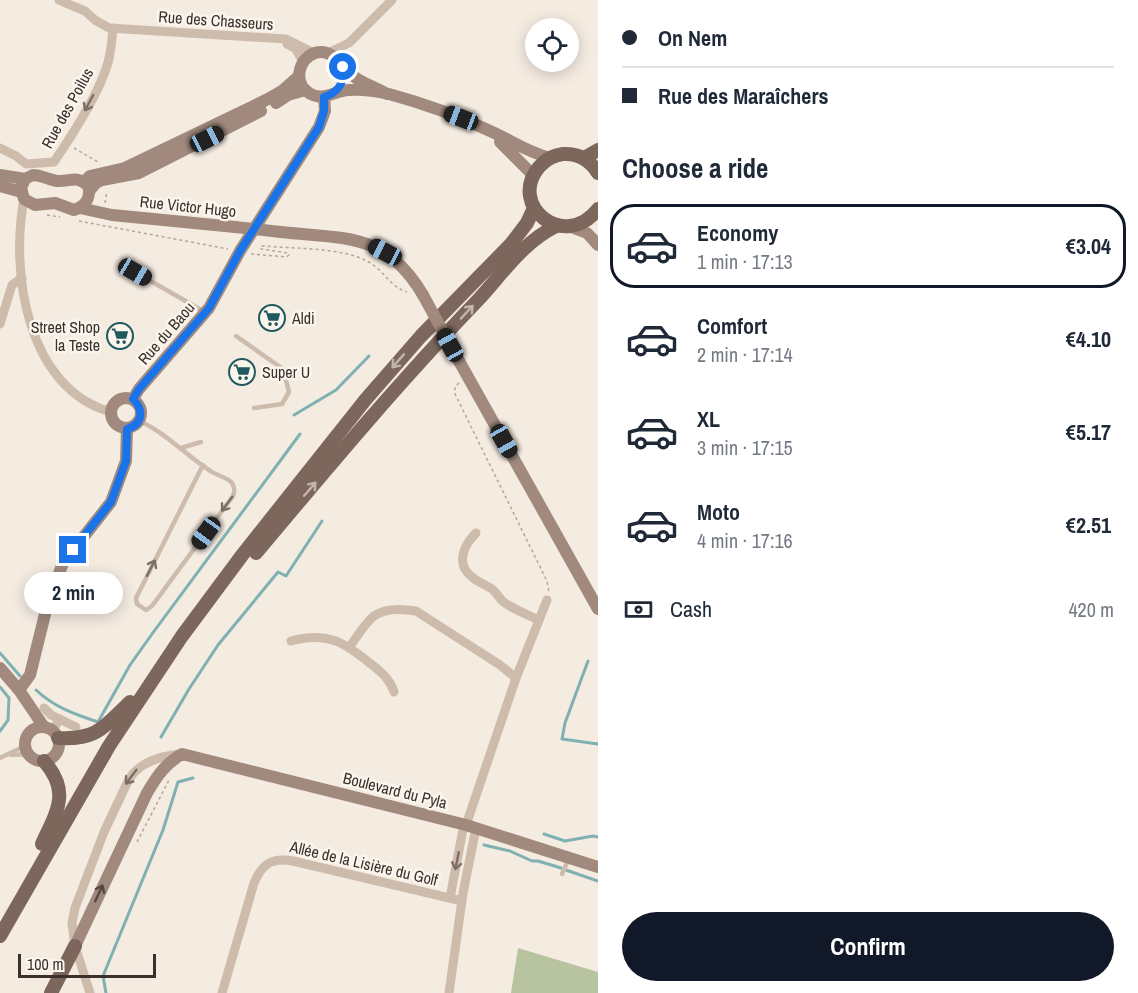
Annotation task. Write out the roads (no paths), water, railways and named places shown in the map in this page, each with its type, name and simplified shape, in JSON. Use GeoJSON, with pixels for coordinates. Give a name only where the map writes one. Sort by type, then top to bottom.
{"type":"FeatureCollection","features":[{"type":"Feature","properties":{"kind":"main road"},"geometry":{"type":"LineString","coordinates":[[584,158],[598,150]]}},
{"type":"Feature","properties":{"kind":"main road"},"geometry":{"type":"LineString","coordinates":[[598,172],[584,158],[573,154],[561,154],[540,165],[533,175],[530,186],[530,198],[534,208],[548,222],[556,226],[571,227],[582,224],[598,209]]}},
{"type":"Feature","properties":{"kind":"main road"},"geometry":{"type":"LineString","coordinates":[[2,933],[81,793],[150,682],[243,554],[366,399],[465,290],[511,244],[527,223],[534,208]]}},
{"type":"Feature","properties":{"kind":"main road"},"geometry":{"type":"LineString","coordinates":[[202,612],[220,595],[388,398],[488,289],[506,266],[533,240],[556,226]]}},
{"type":"Feature","properties":{"kind":"main road"},"geometry":{"type":"LineString","coordinates":[[51,732],[74,739],[92,735],[150,682]]}},
{"type":"Feature","properties":{"kind":"main road"},"geometry":{"type":"LineString","coordinates":[[2,933],[58,810],[60,786],[52,770],[44,761]]}},
{"type":"Feature","properties":{"kind":"main road"},"geometry":{"type":"LineString","coordinates":[[51,993],[75,946]]}},
{"type":"Feature","properties":{"kind":"street"},"geometry":{"type":"LineString","coordinates":[[59,0],[85,10],[98,22],[113,28]]}},
{"type":"Feature","properties":{"kind":"street"},"geometry":{"type":"LineString","coordinates":[[85,10],[89,0]]}},
{"type":"Feature","properties":{"kind":"street"},"geometry":{"type":"LineString","coordinates":[[80,208],[84,205],[90,176],[130,165],[282,91],[299,76],[303,62],[314,53],[328,53],[341,49],[353,40],[392,0]]}},
{"type":"Feature","properties":{"kind":"street","name":"Rue des Chasseurs"},"geometry":{"type":"LineString","coordinates":[[113,28],[292,41],[314,53]]}},
{"type":"Feature","properties":{"kind":"street","name":"Rue des Poilus"},"geometry":{"type":"LineString","coordinates":[[0,148],[26,164],[54,162],[104,74],[109,60],[113,28]]}},
{"type":"Feature","properties":{"kind":"street","name":"Rue des Chasseurs"},"geometry":{"type":"LineString","coordinates":[[280,40],[293,47],[303,62]]}},
{"type":"Feature","properties":{"kind":"street"},"geometry":{"type":"LineString","coordinates":[[299,76],[305,90],[311,94],[324,97],[336,91],[340,87],[344,74],[342,66],[353,40]]}},
{"type":"Feature","properties":{"kind":"street"},"geometry":{"type":"LineString","coordinates":[[328,53],[336,57],[342,66],[359,80],[387,94]]}},
{"type":"Feature","properties":{"kind":"street","name":"Rue Victor Hugo"},"geometry":{"type":"LineString","coordinates":[[128,217],[94,202],[88,190],[102,180],[139,173],[288,95],[305,90]]}},
{"type":"Feature","properties":{"kind":"street"},"geometry":{"type":"LineString","coordinates":[[336,91],[356,90],[387,94],[431,107],[474,123],[528,151],[550,158]]}},
{"type":"Feature","properties":{"kind":"street","name":"Rue du Baou"},"geometry":{"type":"LineString","coordinates":[[133,399],[205,312],[222,287],[236,256],[289,176],[323,119],[324,97]]}},
{"type":"Feature","properties":{"kind":"street"},"geometry":{"type":"LineString","coordinates":[[474,123],[505,146],[533,175]]}},
{"type":"Feature","properties":{"kind":"street"},"geometry":{"type":"LineString","coordinates":[[0,175],[25,179],[37,175],[56,181],[75,178],[88,190]]}},
{"type":"Feature","properties":{"kind":"street"},"geometry":{"type":"LineString","coordinates":[[25,179],[22,184],[27,199],[21,221],[22,278],[30,327],[40,351],[62,382],[87,403],[111,412]]}},
{"type":"Feature","properties":{"kind":"street"},"geometry":{"type":"LineString","coordinates":[[0,186],[27,199]]}},
{"type":"Feature","properties":{"kind":"street","name":"Rue Victor Hugo"},"geometry":{"type":"LineString","coordinates":[[27,199],[55,203],[71,209],[80,208],[128,217],[354,240],[374,246],[403,265],[423,295],[598,609]]}},
{"type":"Feature","properties":{"kind":"street"},"geometry":{"type":"LineString","coordinates":[[571,227],[587,233],[598,245]]}},
{"type":"Feature","properties":{"kind":"street"},"geometry":{"type":"LineString","coordinates":[[0,324],[12,285],[22,278]]}},
{"type":"Feature","properties":{"kind":"street"},"geometry":{"type":"LineString","coordinates":[[133,399],[141,411],[139,421],[127,429],[117,426],[111,418],[112,407],[118,400],[133,399]]}},
{"type":"Feature","properties":{"kind":"street"},"geometry":{"type":"LineString","coordinates":[[19,690],[30,675],[48,602],[63,563],[111,502],[126,461],[127,429]]}},
{"type":"Feature","properties":{"kind":"street"},"geometry":{"type":"LineString","coordinates":[[476,532],[469,540],[462,561],[470,576],[494,590],[503,602],[539,620]]}},
{"type":"Feature","properties":{"kind":"street"},"geometry":{"type":"LineString","coordinates":[[449,993],[462,901],[469,826],[516,678],[547,600]]}},
{"type":"Feature","properties":{"kind":"street"},"geometry":{"type":"LineString","coordinates":[[350,646],[374,616],[386,611],[407,609],[426,617],[516,678]]}},
{"type":"Feature","properties":{"kind":"street"},"geometry":{"type":"LineString","coordinates":[[291,641],[308,636],[327,638],[350,646],[390,681],[394,692]]}},
{"type":"Feature","properties":{"kind":"street"},"geometry":{"type":"LineString","coordinates":[[0,668],[38,710],[59,745],[57,753],[44,761],[35,760],[27,750],[26,740],[38,710]]}},
{"type":"Feature","properties":{"kind":"street"},"geometry":{"type":"LineString","coordinates":[[38,710],[76,727]]}},
{"type":"Feature","properties":{"kind":"street"},"geometry":{"type":"LineString","coordinates":[[51,732],[60,719]]}},
{"type":"Feature","properties":{"kind":"street"},"geometry":{"type":"LineString","coordinates":[[31,732],[51,732]]}},
{"type":"Feature","properties":{"kind":"street"},"geometry":{"type":"LineString","coordinates":[[75,946],[147,793],[161,770],[182,754]]}},
{"type":"Feature","properties":{"kind":"street"},"geometry":{"type":"LineString","coordinates":[[90,993],[75,946],[72,923],[75,908],[104,832],[134,772],[150,761],[182,754]]}},
{"type":"Feature","properties":{"kind":"street","name":"Boulevard du Pyla"},"geometry":{"type":"LineString","coordinates":[[182,754],[469,826],[598,867]]}},
{"type":"Feature","properties":{"kind":"street","name":"Allée de la Lisière du Golf"},"geometry":{"type":"LineString","coordinates":[[450,898],[469,826]]}},
{"type":"Feature","properties":{"kind":"street","name":"Allée de la Lisière du Golf"},"geometry":{"type":"LineString","coordinates":[[222,993],[254,884],[260,870],[271,861],[284,859],[462,901]]}},
{"type":"Feature","properties":{"kind":"lane"},"geometry":{"type":"LineString","coordinates":[[135,272],[205,312]]}},
{"type":"Feature","properties":{"kind":"lane"},"geometry":{"type":"LineString","coordinates":[[236,336],[283,369],[289,392],[282,404],[254,408]]}},
{"type":"Feature","properties":{"kind":"lane"},"geometry":{"type":"LineString","coordinates":[[139,421],[156,429],[203,465],[227,479],[235,490],[233,496],[152,606],[146,610],[141,608],[136,598],[203,465]]}},
{"type":"Feature","properties":{"kind":"lane"},"geometry":{"type":"LineString","coordinates":[[181,448],[201,442]]}},
{"type":"Feature","properties":{"kind":"lane"},"geometry":{"type":"LineString","coordinates":[[0,758],[27,750]]}},
{"type":"Feature","properties":{"kind":"lane"},"geometry":{"type":"LineString","coordinates":[[8,755],[27,750]]}},
{"type":"Feature","properties":{"kind":"lane"},"geometry":{"type":"LineString","coordinates":[[562,874],[569,857]]}},
{"type":"Feature","properties":{"kind":"waterway"},"geometry":{"type":"LineString","coordinates":[[294,415],[336,390],[369,356]]}},
{"type":"Feature","properties":{"kind":"waterway"},"geometry":{"type":"LineString","coordinates":[[36,690],[57,705],[98,722],[130,665],[300,434]]}},
{"type":"Feature","properties":{"kind":"waterway"},"geometry":{"type":"LineString","coordinates":[[161,737],[218,645],[278,572],[286,576],[322,521]]}},
{"type":"Feature","properties":{"kind":"waterway"},"geometry":{"type":"LineString","coordinates":[[0,653],[20,676]]}},
{"type":"Feature","properties":{"kind":"waterway"},"geometry":{"type":"LineString","coordinates":[[588,661],[565,723],[562,739],[598,744]]}},
{"type":"Feature","properties":{"kind":"waterway"},"geometry":{"type":"LineString","coordinates":[[0,687],[9,698],[8,720],[0,731]]}},
{"type":"Feature","properties":{"kind":"waterway"},"geometry":{"type":"LineString","coordinates":[[106,993],[103,976],[163,830],[178,782],[193,778]]}},
{"type":"Feature","properties":{"kind":"waterway"},"geometry":{"type":"LineString","coordinates":[[544,834],[565,841],[598,837]]}},
{"type":"Feature","properties":{"kind":"waterway"},"geometry":{"type":"LineString","coordinates":[[484,845],[561,868]]}},
{"type":"Feature","properties":{"kind":"waterway"},"geometry":{"type":"LineString","coordinates":[[566,870],[598,881]]}},
{"type":"Feature","properties":{"kind":"place","name":"Aldi"},"geometry":{"type":"Point","coordinates":[272,318]}},
{"type":"Feature","properties":{"kind":"place","name":"Street Shop la Teste"},"geometry":{"type":"Point","coordinates":[120,336]}},
{"type":"Feature","properties":{"kind":"place","name":"Super U"},"geometry":{"type":"Point","coordinates":[242,372]}}]}
